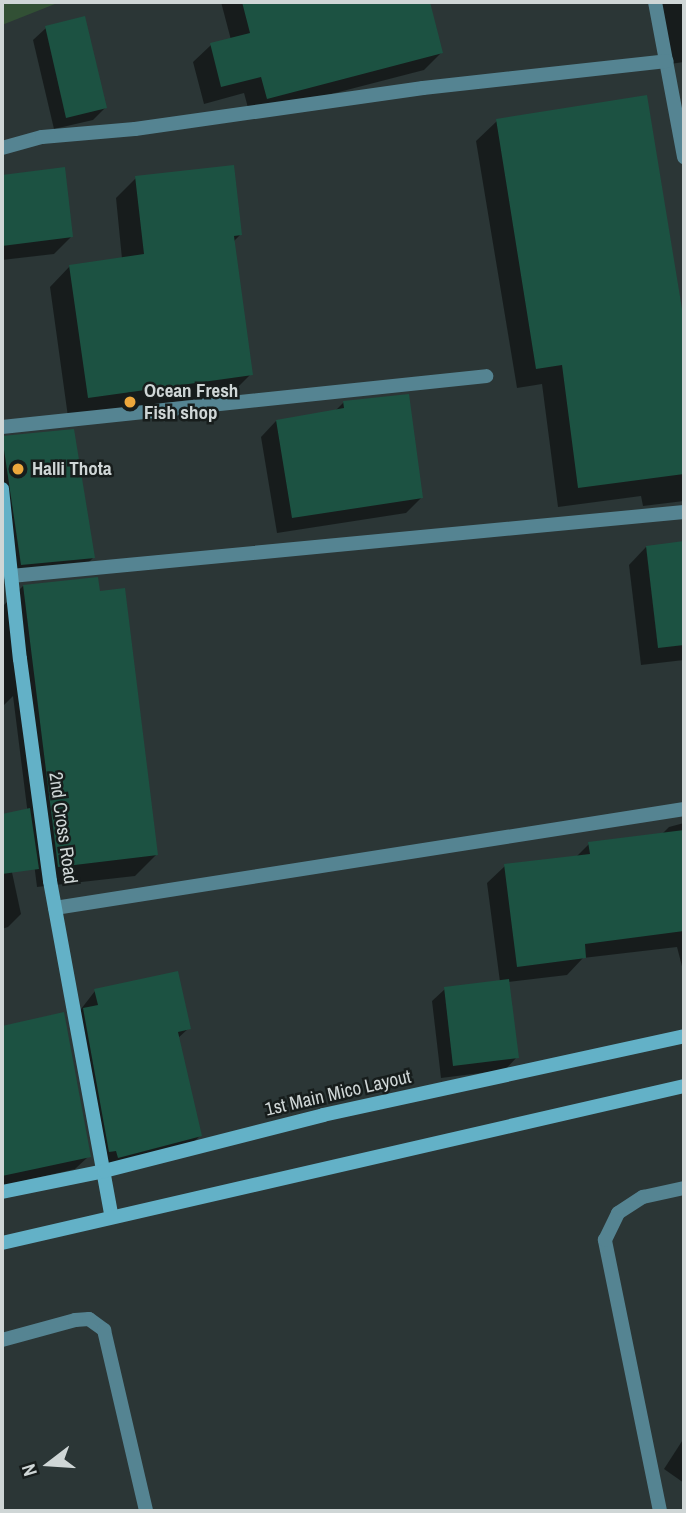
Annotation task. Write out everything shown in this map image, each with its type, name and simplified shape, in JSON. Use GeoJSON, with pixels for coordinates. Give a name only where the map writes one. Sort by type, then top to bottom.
{"type":"FeatureCollection","features":[{"type":"Feature","properties":{"kind":"street"},"geometry":{"type":"LineString","coordinates":[[655,2],[684,156]]}},
{"type":"Feature","properties":{"kind":"street"},"geometry":{"type":"LineString","coordinates":[[2,148],[42,137],[135,129],[422,88],[667,61]]}},
{"type":"Feature","properties":{"kind":"street"},"geometry":{"type":"LineString","coordinates":[[2,427],[486,376]]}},
{"type":"Feature","properties":{"kind":"street","name":"2nd Cross Road"},"geometry":{"type":"LineString","coordinates":[[2,489],[55,908],[111,1215]]}},
{"type":"Feature","properties":{"kind":"street"},"geometry":{"type":"LineString","coordinates":[[11,576],[684,512]]}},
{"type":"Feature","properties":{"kind":"street"},"geometry":{"type":"LineString","coordinates":[[55,908],[684,809]]}},
{"type":"Feature","properties":{"kind":"street","name":"1st Main Mico Layout"},"geometry":{"type":"LineString","coordinates":[[2,1192],[104,1171],[323,1115],[684,1036]]}},
{"type":"Feature","properties":{"kind":"street"},"geometry":{"type":"LineString","coordinates":[[2,1243],[111,1215],[684,1086]]}},
{"type":"Feature","properties":{"kind":"street"},"geometry":{"type":"LineString","coordinates":[[660,1511],[605,1240],[618,1213],[643,1197],[684,1188]]}},
{"type":"Feature","properties":{"kind":"street"},"geometry":{"type":"LineString","coordinates":[[2,1340],[75,1320],[89,1319],[104,1330],[146,1511]]}},
{"type":"Feature","properties":{"kind":"green space"},"geometry":{"type":"Polygon","coordinates":[[[2,2],[60,2],[2,25],[2,2]]]}},
{"type":"Feature","properties":{"kind":"building"},"geometry":{"type":"Polygon","coordinates":[[[242,2],[430,2],[443,53],[267,99],[261,77],[221,87],[210,43],[250,33],[242,2]]]}},
{"type":"Feature","properties":{"kind":"building"},"geometry":{"type":"Polygon","coordinates":[[[85,16],[107,108],[66,118],[45,26],[85,16]]]}},
{"type":"Feature","properties":{"kind":"building"},"geometry":{"type":"Polygon","coordinates":[[[647,95],[684,321],[684,474],[578,488],[562,365],[536,369],[496,119],[647,95]]]}},
{"type":"Feature","properties":{"kind":"building"},"geometry":{"type":"Polygon","coordinates":[[[234,165],[242,235],[234,236],[253,375],[88,398],[69,265],[144,254],[135,176],[234,165]]]}},
{"type":"Feature","properties":{"kind":"building"},"geometry":{"type":"Polygon","coordinates":[[[65,167],[73,237],[2,246],[2,175],[65,167]]]}},
{"type":"Feature","properties":{"kind":"building"},"geometry":{"type":"Polygon","coordinates":[[[409,394],[423,498],[292,518],[276,420],[344,408],[343,401],[409,394]]]}},
{"type":"Feature","properties":{"kind":"building"},"geometry":{"type":"Polygon","coordinates":[[[74,429],[95,558],[21,565],[2,436],[74,429]]]}},
{"type":"Feature","properties":{"kind":"building"},"geometry":{"type":"Polygon","coordinates":[[[684,541],[684,645],[658,648],[646,546],[684,541]]]}},
{"type":"Feature","properties":{"kind":"building"},"geometry":{"type":"Polygon","coordinates":[[[98,577],[100,591],[125,588],[158,855],[58,867],[23,585],[98,577]]]}},
{"type":"Feature","properties":{"kind":"building"},"geometry":{"type":"Polygon","coordinates":[[[30,808],[39,869],[2,874],[2,814],[30,808]]]}},
{"type":"Feature","properties":{"kind":"building"},"geometry":{"type":"Polygon","coordinates":[[[684,830],[684,931],[585,944],[586,958],[517,967],[504,864],[590,854],[588,842],[684,830]]]}},
{"type":"Feature","properties":{"kind":"building"},"geometry":{"type":"Polygon","coordinates":[[[178,971],[191,1029],[178,1032],[202,1136],[118,1158],[116,1151],[109,1152],[83,1008],[98,1005],[94,989],[178,971]]]}},
{"type":"Feature","properties":{"kind":"building"},"geometry":{"type":"Polygon","coordinates":[[[509,979],[519,1058],[453,1066],[444,987],[509,979]]]}},
{"type":"Feature","properties":{"kind":"building"},"geometry":{"type":"Polygon","coordinates":[[[64,1012],[91,1157],[2,1176],[2,1026],[64,1012]]]}},
{"type":"Feature","properties":{"kind":"place","name":"Ocean Fresh Fish shop"},"geometry":{"type":"Point","coordinates":[130,402]}},
{"type":"Feature","properties":{"kind":"place","name":"Halli Thota"},"geometry":{"type":"Point","coordinates":[18,469]}}]}
